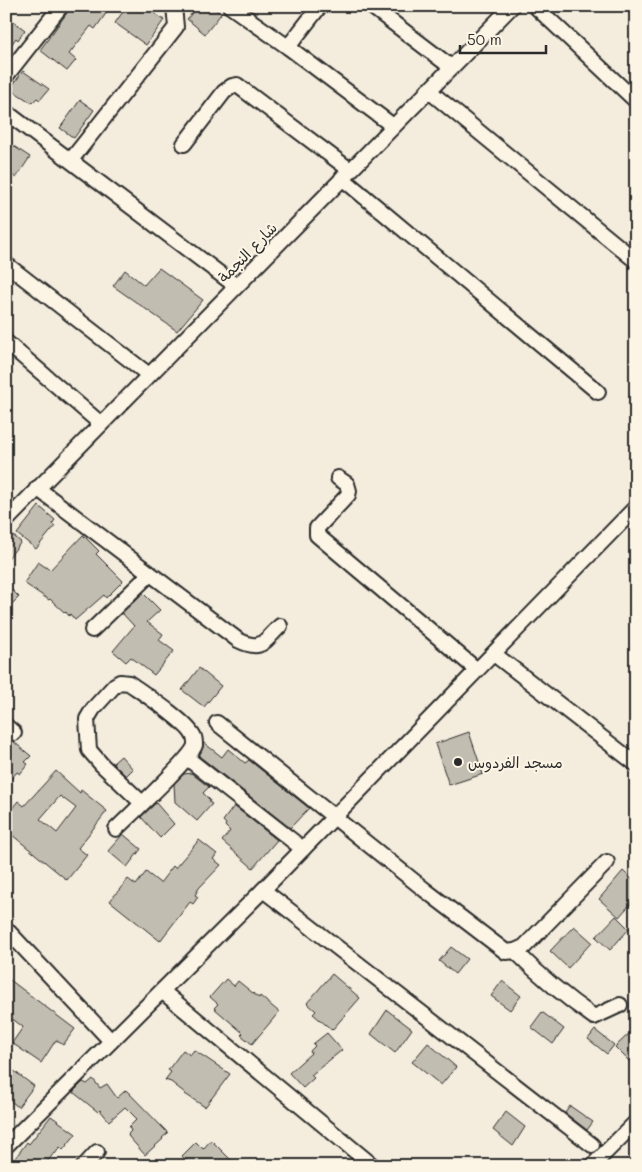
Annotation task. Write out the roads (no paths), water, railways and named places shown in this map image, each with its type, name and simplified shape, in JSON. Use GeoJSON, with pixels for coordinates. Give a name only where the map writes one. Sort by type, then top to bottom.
{"type":"FeatureCollection","features":[{"type":"Feature","properties":{"kind":"street"},"geometry":{"type":"LineString","coordinates":[[6,76],[61,6]]}},
{"type":"Feature","properties":{"kind":"street"},"geometry":{"type":"LineString","coordinates":[[71,160],[176,26],[174,6]]}},
{"type":"Feature","properties":{"kind":"street"},"geometry":{"type":"LineString","coordinates":[[230,6],[393,126]]}},
{"type":"Feature","properties":{"kind":"street"},"geometry":{"type":"LineString","coordinates":[[288,47],[320,6]]}},
{"type":"Feature","properties":{"kind":"street"},"geometry":{"type":"LineString","coordinates":[[371,6],[451,67]]}},
{"type":"Feature","properties":{"kind":"street","name":"شارع النجمة"},"geometry":{"type":"LineString","coordinates":[[6,520],[512,6]]}},
{"type":"Feature","properties":{"kind":"street"},"geometry":{"type":"LineString","coordinates":[[535,6],[636,101]]}},
{"type":"Feature","properties":{"kind":"street"},"geometry":{"type":"LineString","coordinates":[[184,144],[224,92],[232,86],[238,85],[346,174],[598,392]]}},
{"type":"Feature","properties":{"kind":"street"},"geometry":{"type":"LineString","coordinates":[[428,90],[636,261]]}},
{"type":"Feature","properties":{"kind":"street"},"geometry":{"type":"LineString","coordinates":[[6,112],[236,286]]}},
{"type":"Feature","properties":{"kind":"street"},"geometry":{"type":"LineString","coordinates":[[6,264],[149,375]]}},
{"type":"Feature","properties":{"kind":"street"},"geometry":{"type":"LineString","coordinates":[[6,342],[102,424]]}},
{"type":"Feature","properties":{"kind":"street"},"geometry":{"type":"LineString","coordinates":[[338,478],[347,484],[348,495],[317,528],[317,535],[477,670]]}},
{"type":"Feature","properties":{"kind":"street"},"geometry":{"type":"LineString","coordinates":[[37,488],[238,640],[253,646],[259,645],[280,626]]}},
{"type":"Feature","properties":{"kind":"street"},"geometry":{"type":"LineString","coordinates":[[6,1146],[263,890],[477,670],[633,515]]}},
{"type":"Feature","properties":{"kind":"street"},"geometry":{"type":"LineString","coordinates":[[92,630],[150,574]]}},
{"type":"Feature","properties":{"kind":"street"},"geometry":{"type":"LineString","coordinates":[[494,654],[636,764]]}},
{"type":"Feature","properties":{"kind":"street"},"geometry":{"type":"LineString","coordinates":[[116,829],[142,803],[187,758],[195,745],[194,737],[186,726],[125,681],[115,685],[93,708],[87,719],[89,750],[102,766],[142,803]]}},
{"type":"Feature","properties":{"kind":"street"},"geometry":{"type":"LineString","coordinates":[[216,723],[425,890],[506,952],[524,947],[607,862]]}},
{"type":"Feature","properties":{"kind":"street"},"geometry":{"type":"LineString","coordinates":[[187,758],[303,849]]}},
{"type":"Feature","properties":{"kind":"street"},"geometry":{"type":"LineString","coordinates":[[263,890],[592,1145]]}},
{"type":"Feature","properties":{"kind":"street"},"geometry":{"type":"LineString","coordinates":[[6,929],[111,1041]]}},
{"type":"Feature","properties":{"kind":"street"},"geometry":{"type":"LineString","coordinates":[[515,951],[541,977],[594,1017],[620,1005]]}},
{"type":"Feature","properties":{"kind":"street"},"geometry":{"type":"LineString","coordinates":[[162,991],[373,1166]]}},
{"type":"Feature","properties":{"kind":"street"},"geometry":{"type":"LineString","coordinates":[[592,1166],[634,1128]]}},
{"type":"Feature","properties":{"kind":"street"},"geometry":{"type":"LineString","coordinates":[[84,1166],[98,1152]]}},
{"type":"Feature","properties":{"kind":"place","name":"مسجد الفردوس"},"geometry":{"type":"Point","coordinates":[458,762]}}]}
